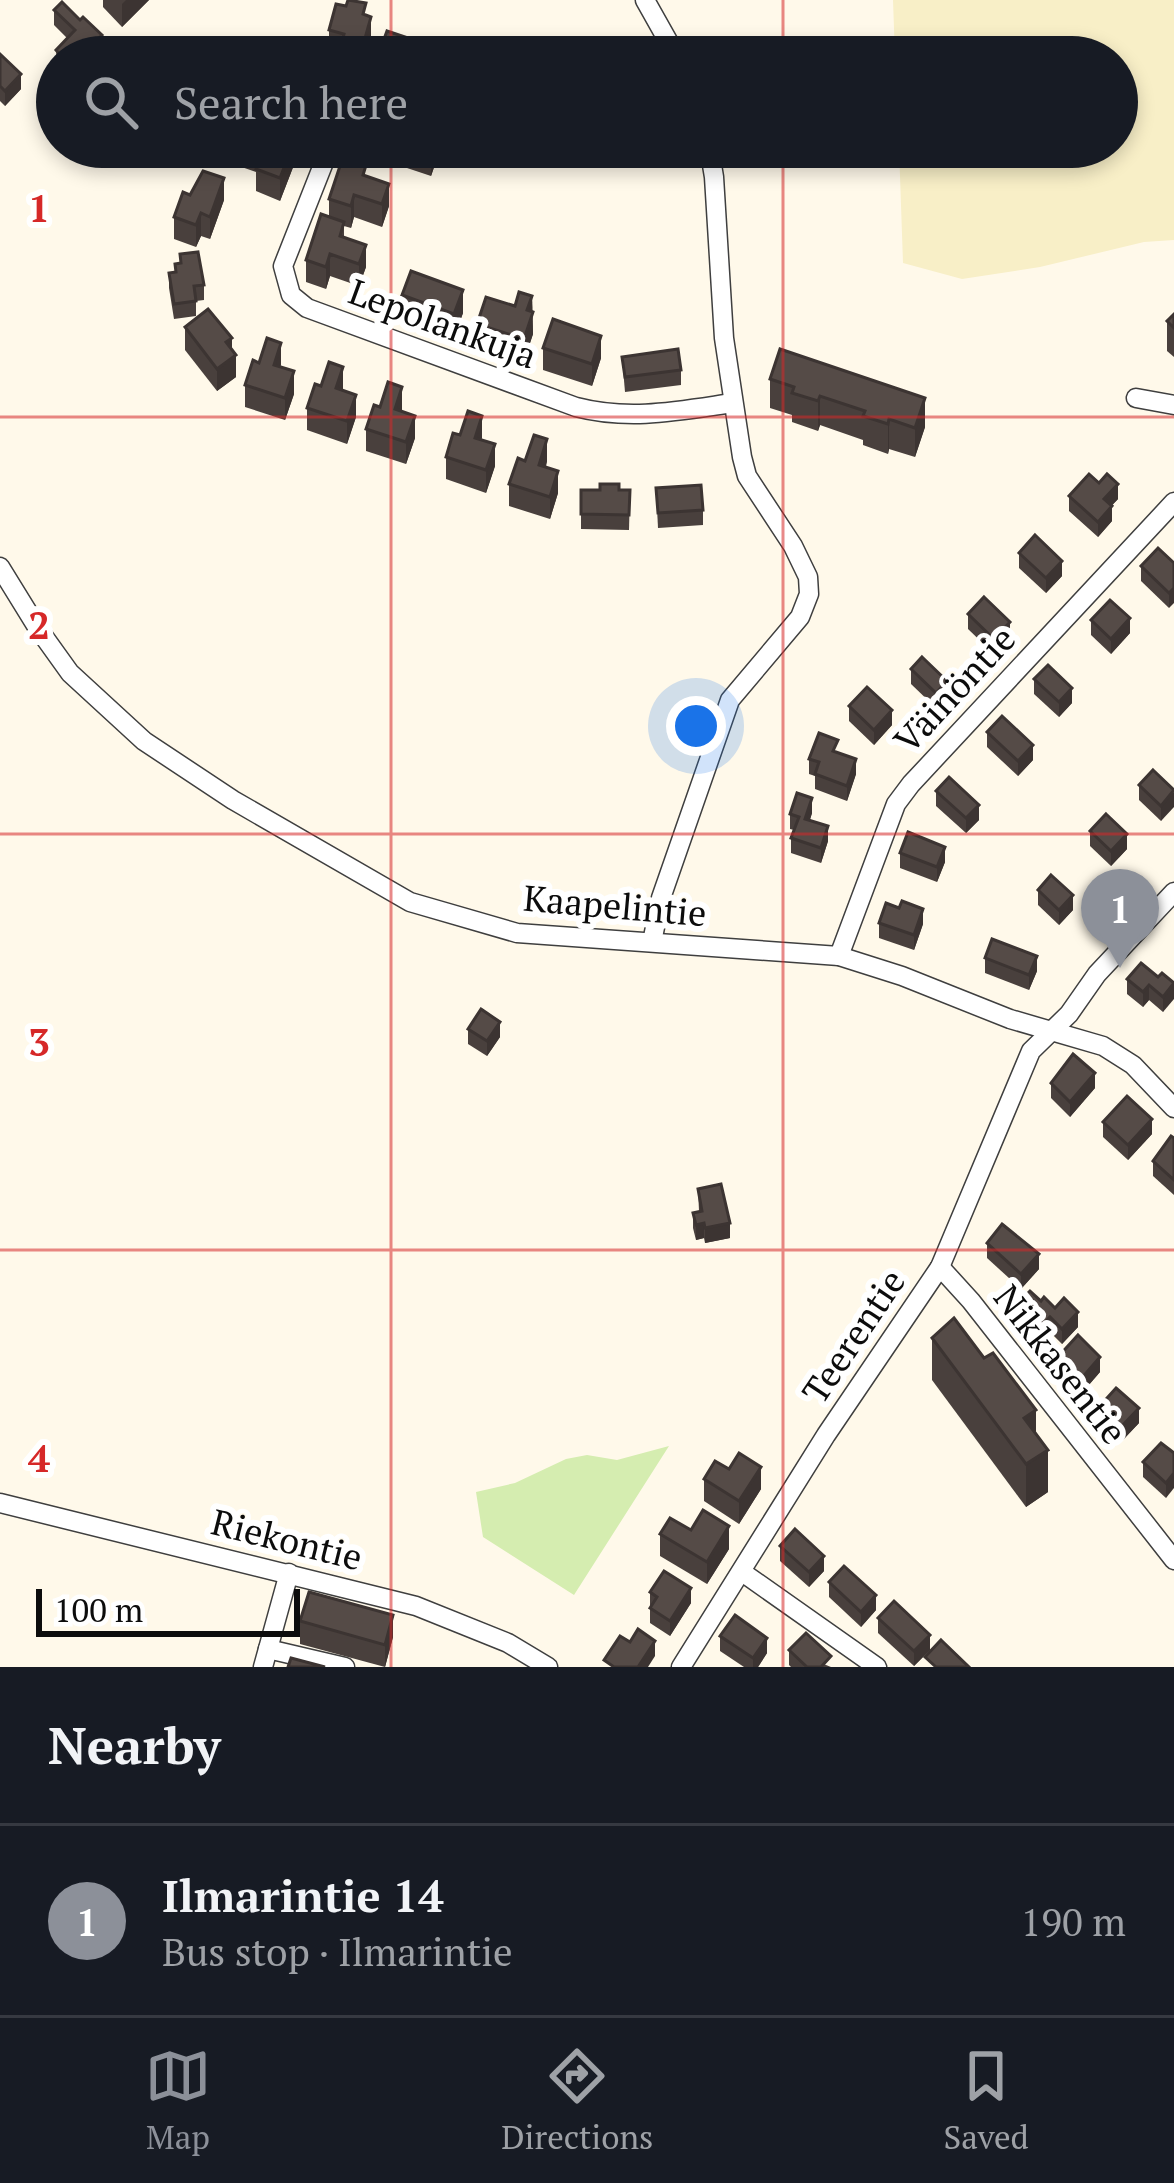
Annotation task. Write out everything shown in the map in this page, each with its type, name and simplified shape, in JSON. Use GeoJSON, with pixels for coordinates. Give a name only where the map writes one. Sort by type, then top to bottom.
{"type":"FeatureCollection","features":[{"type":"Feature","properties":{"kind":"street"},"geometry":{"type":"LineString","coordinates":[[645,0],[665,36]]}},
{"type":"Feature","properties":{"kind":"street","name":"Lepolankuja"},"geometry":{"type":"LineString","coordinates":[[323,168],[283,266],[291,295],[307,308],[608,415],[733,403]]}},
{"type":"Feature","properties":{"kind":"street"},"geometry":{"type":"LineString","coordinates":[[652,942],[661,898],[730,700],[800,617],[809,594],[808,577],[793,546],[746,476],[724,338],[712,168]]}},
{"type":"Feature","properties":{"kind":"street"},"geometry":{"type":"LineString","coordinates":[[1136,398],[1174,405]]}},
{"type":"Feature","properties":{"kind":"street","name":"Väinöntie"},"geometry":{"type":"LineString","coordinates":[[839,956],[896,804],[1174,502]]}},
{"type":"Feature","properties":{"kind":"street","name":"Kaapelintie"},"geometry":{"type":"LineString","coordinates":[[0,567],[70,673],[144,741],[232,800],[410,902],[517,933],[839,956],[1010,1019],[1103,1046],[1132,1065],[1174,1108]]}},
{"type":"Feature","properties":{"kind":"street","name":"Teerentie"},"geometry":{"type":"LineString","coordinates":[[681,1667],[826,1435],[940,1267],[1031,1051],[1174,892]]}},
{"type":"Feature","properties":{"kind":"street","name":"Nikkasentie"},"geometry":{"type":"LineString","coordinates":[[940,1267],[1174,1560]]}},
{"type":"Feature","properties":{"kind":"street","name":"Riekontie"},"geometry":{"type":"LineString","coordinates":[[0,1503],[416,1606],[508,1643],[548,1667]]}},
{"type":"Feature","properties":{"kind":"street"},"geometry":{"type":"LineString","coordinates":[[742,1572],[877,1667]]}},
{"type":"Feature","properties":{"kind":"street"},"geometry":{"type":"LineString","coordinates":[[289,1573],[266,1658],[345,1667]]}},
{"type":"Feature","properties":{"kind":"shaded area"},"geometry":{"type":"Polygon","coordinates":[[[893,0],[1174,0],[1174,240],[962,279],[903,263],[900,168],[1138,168],[1138,36],[894,36],[893,0]]]}},
{"type":"Feature","properties":{"kind":"green space"},"geometry":{"type":"Polygon","coordinates":[[[669,1446],[574,1595],[483,1537],[476,1492],[515,1483],[566,1459],[587,1455],[617,1460],[669,1446]]]}},
{"type":"Feature","properties":{"kind":"building"},"geometry":{"type":"Polygon","coordinates":[[[348,0],[366,3],[363,14],[371,17],[366,36],[329,30],[336,4],[346,6],[348,0]]]}},
{"type":"Feature","properties":{"kind":"building"},"geometry":{"type":"Polygon","coordinates":[[[62,2],[102,35],[69,36],[75,30],[54,10],[62,2]]]}},
{"type":"Feature","properties":{"kind":"building"},"geometry":{"type":"Polygon","coordinates":[[[0,54],[21,74],[5,91],[0,86],[0,54]]]}},
{"type":"Feature","properties":{"kind":"building"},"geometry":{"type":"Polygon","coordinates":[[[256,168],[284,168],[280,178],[256,168]]]}},
{"type":"Feature","properties":{"kind":"building"},"geometry":{"type":"Polygon","coordinates":[[[339,168],[365,168],[363,175],[389,184],[382,204],[354,195],[351,206],[329,199],[339,168]]]}},
{"type":"Feature","properties":{"kind":"building"},"geometry":{"type":"Polygon","coordinates":[[[203,171],[224,178],[210,217],[201,213],[196,225],[174,217],[183,192],[190,195],[203,171]]]}},
{"type":"Feature","properties":{"kind":"building"},"geometry":{"type":"Polygon","coordinates":[[[321,214],[344,222],[340,236],[366,245],[359,264],[330,254],[326,267],[306,260],[321,214]]]}},
{"type":"Feature","properties":{"kind":"building"},"geometry":{"type":"Polygon","coordinates":[[[198,252],[204,285],[194,286],[196,301],[174,304],[169,273],[176,272],[180,254],[198,252]]]}},
{"type":"Feature","properties":{"kind":"building"},"geometry":{"type":"Polygon","coordinates":[[[411,271],[463,290],[454,314],[402,295],[411,271]]]}},
{"type":"Feature","properties":{"kind":"building"},"geometry":{"type":"Polygon","coordinates":[[[519,292],[532,296],[527,310],[533,312],[524,339],[477,324],[486,297],[515,306],[519,292]]]}},
{"type":"Feature","properties":{"kind":"building"},"geometry":{"type":"Polygon","coordinates":[[[208,309],[232,338],[226,342],[236,355],[217,369],[185,327],[208,309]]]}},
{"type":"Feature","properties":{"kind":"building"},"geometry":{"type":"Polygon","coordinates":[[[553,319],[601,336],[592,364],[543,348],[553,319]]]}},
{"type":"Feature","properties":{"kind":"building"},"geometry":{"type":"Polygon","coordinates":[[[267,338],[281,343],[274,365],[294,371],[285,398],[245,385],[267,338]]]}},
{"type":"Feature","properties":{"kind":"building"},"geometry":{"type":"Polygon","coordinates":[[[678,349],[681,370],[625,377],[622,357],[678,349]]]}},
{"type":"Feature","properties":{"kind":"building"},"geometry":{"type":"Polygon","coordinates":[[[780,349],[925,398],[915,428],[863,416],[865,411],[820,396],[818,401],[792,393],[794,387],[770,379],[780,349]]]}},
{"type":"Feature","properties":{"kind":"building"},"geometry":{"type":"Polygon","coordinates":[[[329,362],[343,367],[336,388],[356,395],[347,421],[307,408],[329,362]]]}},
{"type":"Feature","properties":{"kind":"building"},"geometry":{"type":"Polygon","coordinates":[[[388,382],[402,387],[395,409],[415,416],[406,442],[366,429],[388,382]]]}},
{"type":"Feature","properties":{"kind":"building"},"geometry":{"type":"Polygon","coordinates":[[[468,411],[482,416],[475,438],[495,444],[486,470],[446,457],[453,433],[460,435],[468,411]]]}},
{"type":"Feature","properties":{"kind":"building"},"geometry":{"type":"Polygon","coordinates":[[[534,435],[547,439],[539,465],[558,471],[550,497],[509,484],[518,458],[525,461],[534,435]]]}},
{"type":"Feature","properties":{"kind":"building"},"geometry":{"type":"Polygon","coordinates":[[[1089,474],[1099,483],[1107,474],[1118,484],[1104,499],[1112,506],[1098,522],[1069,496],[1089,474]]]}},
{"type":"Feature","properties":{"kind":"building"},"geometry":{"type":"Polygon","coordinates":[[[600,484],[619,484],[619,490],[630,490],[629,515],[581,514],[581,490],[600,490],[600,484]]]}},
{"type":"Feature","properties":{"kind":"building"},"geometry":{"type":"Polygon","coordinates":[[[701,485],[703,510],[658,513],[656,488],[701,485]]]}},
{"type":"Feature","properties":{"kind":"building"},"geometry":{"type":"Polygon","coordinates":[[[1035,535],[1062,561],[1046,578],[1019,553],[1035,535]]]}},
{"type":"Feature","properties":{"kind":"building"},"geometry":{"type":"Polygon","coordinates":[[[1158,548],[1174,563],[1174,588],[1169,593],[1141,566],[1158,548]]]}},
{"type":"Feature","properties":{"kind":"building"},"geometry":{"type":"Polygon","coordinates":[[[984,597],[1010,622],[994,639],[968,614],[984,597]]]}},
{"type":"Feature","properties":{"kind":"building"},"geometry":{"type":"Polygon","coordinates":[[[1110,600],[1130,618],[1111,639],[1091,620],[1110,600]]]}},
{"type":"Feature","properties":{"kind":"building"},"geometry":{"type":"Polygon","coordinates":[[[922,657],[947,681],[936,693],[911,669],[922,657]]]}},
{"type":"Feature","properties":{"kind":"building"},"geometry":{"type":"Polygon","coordinates":[[[1048,665],[1072,688],[1059,702],[1034,679],[1048,665]]]}},
{"type":"Feature","properties":{"kind":"building"},"geometry":{"type":"Polygon","coordinates":[[[867,687],[892,710],[874,730],[849,706],[867,687]]]}},
{"type":"Feature","properties":{"kind":"building"},"geometry":{"type":"Polygon","coordinates":[[[1002,716],[1033,745],[1018,761],[987,732],[1002,716]]]}},
{"type":"Feature","properties":{"kind":"building"},"geometry":{"type":"Polygon","coordinates":[[[819,733],[838,740],[833,751],[856,759],[847,786],[815,774],[819,762],[809,759],[819,733]]]}},
{"type":"Feature","properties":{"kind":"building"},"geometry":{"type":"Polygon","coordinates":[[[1153,770],[1174,790],[1161,806],[1139,785],[1153,770]]]}},
{"type":"Feature","properties":{"kind":"building"},"geometry":{"type":"Polygon","coordinates":[[[949,777],[979,805],[966,818],[936,791],[949,777]]]}},
{"type":"Feature","properties":{"kind":"building"},"geometry":{"type":"Polygon","coordinates":[[[797,793],[812,798],[805,819],[828,826],[821,848],[791,838],[799,817],[790,814],[797,793]]]}},
{"type":"Feature","properties":{"kind":"building"},"geometry":{"type":"Polygon","coordinates":[[[1106,814],[1127,834],[1111,851],[1090,831],[1106,814]]]}},
{"type":"Feature","properties":{"kind":"building"},"geometry":{"type":"Polygon","coordinates":[[[908,832],[945,847],[937,867],[900,853],[908,832]]]}},
{"type":"Feature","properties":{"kind":"building"},"geometry":{"type":"Polygon","coordinates":[[[1051,875],[1073,895],[1059,910],[1038,890],[1051,875]]]}},
{"type":"Feature","properties":{"kind":"building"},"geometry":{"type":"Polygon","coordinates":[[[902,901],[923,909],[914,935],[879,923],[886,903],[899,908],[902,901]]]}},
{"type":"Feature","properties":{"kind":"building"},"geometry":{"type":"Polygon","coordinates":[[[992,939],[1037,956],[1029,975],[985,958],[992,939]]]}},
{"type":"Feature","properties":{"kind":"building"},"geometry":{"type":"Polygon","coordinates":[[[1141,963],[1174,983],[1163,997],[1149,985],[1143,992],[1127,979],[1141,963]]]}},
{"type":"Feature","properties":{"kind":"building"},"geometry":{"type":"Polygon","coordinates":[[[481,1009],[500,1022],[487,1041],[468,1029],[481,1009]]]}},
{"type":"Feature","properties":{"kind":"building"},"geometry":{"type":"Polygon","coordinates":[[[1073,1054],[1095,1073],[1070,1102],[1051,1083],[1073,1054]]]}},
{"type":"Feature","properties":{"kind":"building"},"geometry":{"type":"Polygon","coordinates":[[[1127,1096],[1152,1119],[1128,1145],[1103,1122],[1127,1096]]]}},
{"type":"Feature","properties":{"kind":"building"},"geometry":{"type":"Polygon","coordinates":[[[1174,1138],[1174,1180],[1153,1161],[1174,1138]]]}},
{"type":"Feature","properties":{"kind":"building"},"geometry":{"type":"Polygon","coordinates":[[[721,1184],[730,1223],[696,1225],[693,1213],[702,1211],[698,1189],[721,1184]]]}},
{"type":"Feature","properties":{"kind":"building"},"geometry":{"type":"Polygon","coordinates":[[[1002,1224],[1039,1254],[1021,1274],[987,1243],[1002,1224]]]}},
{"type":"Feature","properties":{"kind":"building"},"geometry":{"type":"Polygon","coordinates":[[[1030,1291],[1055,1308],[1064,1298],[1078,1312],[1062,1329],[1050,1317],[1038,1330],[1014,1307],[1030,1291]]]}},
{"type":"Feature","properties":{"kind":"building"},"geometry":{"type":"Polygon","coordinates":[[[954,1318],[984,1358],[993,1353],[1036,1410],[1024,1418],[1048,1450],[1026,1464],[932,1338],[954,1318]]]}},
{"type":"Feature","properties":{"kind":"building"},"geometry":{"type":"Polygon","coordinates":[[[1078,1335],[1100,1357],[1081,1379],[1058,1357],[1078,1335]]]}},
{"type":"Feature","properties":{"kind":"building"},"geometry":{"type":"Polygon","coordinates":[[[1116,1388],[1139,1408],[1121,1427],[1099,1407],[1116,1388]]]}},
{"type":"Feature","properties":{"kind":"building"},"geometry":{"type":"Polygon","coordinates":[[[1161,1443],[1174,1453],[1174,1473],[1166,1483],[1143,1462],[1161,1443]]]}},
{"type":"Feature","properties":{"kind":"building"},"geometry":{"type":"Polygon","coordinates":[[[739,1453],[761,1467],[739,1501],[704,1479],[715,1461],[729,1469],[739,1453]]]}},
{"type":"Feature","properties":{"kind":"building"},"geometry":{"type":"Polygon","coordinates":[[[703,1510],[729,1526],[707,1562],[660,1534],[670,1518],[691,1530],[703,1510]]]}},
{"type":"Feature","properties":{"kind":"building"},"geometry":{"type":"Polygon","coordinates":[[[795,1529],[824,1556],[809,1572],[780,1546],[795,1529]]]}},
{"type":"Feature","properties":{"kind":"building"},"geometry":{"type":"Polygon","coordinates":[[[844,1566],[876,1595],[861,1612],[829,1582],[844,1566]]]}},
{"type":"Feature","properties":{"kind":"building"},"geometry":{"type":"Polygon","coordinates":[[[664,1571],[691,1588],[670,1621],[650,1608],[657,1597],[650,1592],[664,1571]]]}},
{"type":"Feature","properties":{"kind":"building"},"geometry":{"type":"Polygon","coordinates":[[[309,1592],[393,1615],[385,1645],[300,1621],[309,1592]]]}},
{"type":"Feature","properties":{"kind":"building"},"geometry":{"type":"Polygon","coordinates":[[[894,1601],[930,1635],[914,1651],[878,1618],[894,1601]]]}},
{"type":"Feature","properties":{"kind":"building"},"geometry":{"type":"Polygon","coordinates":[[[735,1615],[767,1638],[753,1658],[720,1636],[735,1615]]]}},
{"type":"Feature","properties":{"kind":"building"},"geometry":{"type":"Polygon","coordinates":[[[638,1629],[655,1641],[638,1667],[614,1667],[604,1660],[620,1636],[630,1642],[638,1629]]]}},
{"type":"Feature","properties":{"kind":"building"},"geometry":{"type":"Polygon","coordinates":[[[806,1633],[831,1656],[821,1667],[807,1667],[789,1650],[806,1633]]]}},
{"type":"Feature","properties":{"kind":"building"},"geometry":{"type":"Polygon","coordinates":[[[941,1640],[969,1667],[936,1667],[925,1657],[941,1640]]]}},
{"type":"Feature","properties":{"kind":"building"},"geometry":{"type":"Polygon","coordinates":[[[291,1658],[325,1667],[288,1667],[291,1658]]]}},
{"type":"Feature","properties":{"kind":"place","name":"Ilmarintie 14"},"geometry":{"type":"Point","coordinates":[1120,968]}}]}
